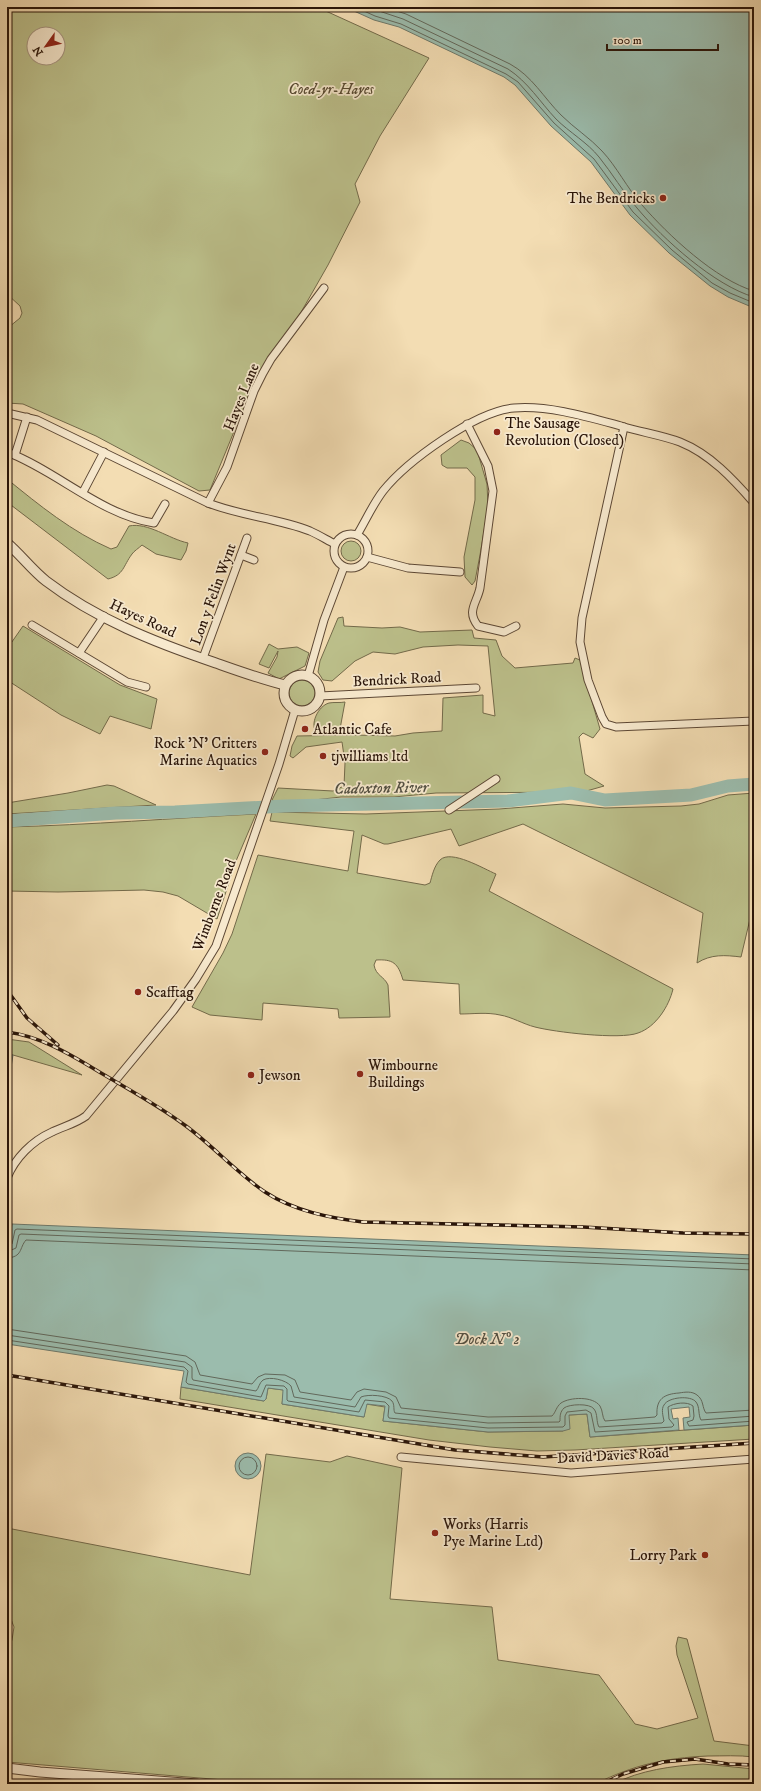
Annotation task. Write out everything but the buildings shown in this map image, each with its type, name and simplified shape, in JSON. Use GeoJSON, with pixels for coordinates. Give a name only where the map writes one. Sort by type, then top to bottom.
{"type":"FeatureCollection","features":[{"type":"Feature","properties":{"kind":"street","name":"Hayes Lane"},"geometry":{"type":"LineString","coordinates":[[208,503],[227,467],[254,391],[271,359],[324,288]]}},
{"type":"Feature","properties":{"kind":"street"},"geometry":{"type":"LineString","coordinates":[[357,535],[380,496],[392,480],[442,440],[468,424],[500,410],[522,408],[538,408],[586,417],[678,441],[699,452],[726,473],[754,503]]}},
{"type":"Feature","properties":{"kind":"street"},"geometry":{"type":"LineString","coordinates":[[7,413],[37,420],[208,503],[226,510],[311,531],[335,544]]}},
{"type":"Feature","properties":{"kind":"street"},"geometry":{"type":"LineString","coordinates":[[15,455],[27,417]]}},
{"type":"Feature","properties":{"kind":"street"},"geometry":{"type":"LineString","coordinates":[[468,424],[488,466],[493,492],[480,588],[478,598],[472,610],[472,616],[478,626],[504,632],[516,626]]}},
{"type":"Feature","properties":{"kind":"street"},"geometry":{"type":"LineString","coordinates":[[624,427],[582,618],[580,642],[588,680],[602,717],[606,724],[616,727],[754,721]]}},
{"type":"Feature","properties":{"kind":"street"},"geometry":{"type":"LineString","coordinates":[[7,452],[48,471],[105,506],[128,517],[154,523],[165,504]]}},
{"type":"Feature","properties":{"kind":"street"},"geometry":{"type":"LineString","coordinates":[[83,492],[104,452]]}},
{"type":"Feature","properties":{"kind":"street"},"geometry":{"type":"LineString","coordinates":[[344,535],[357,535],[365,542],[368,552],[367,557],[363,563],[357,567],[344,567],[339,564],[334,554],[335,544],[344,535]]}},
{"type":"Feature","properties":{"kind":"street","name":"Lon y Felin Wynt"},"geometry":{"type":"LineString","coordinates":[[203,658],[247,538]]}},
{"type":"Feature","properties":{"kind":"street","name":"Hayes Road"},"geometry":{"type":"LineString","coordinates":[[7,544],[46,581],[74,600],[149,639],[285,685]]}},
{"type":"Feature","properties":{"kind":"street"},"geometry":{"type":"LineString","coordinates":[[241,555],[254,560]]}},
{"type":"Feature","properties":{"kind":"street"},"geometry":{"type":"LineString","coordinates":[[367,557],[408,568],[460,572]]}},
{"type":"Feature","properties":{"kind":"street"},"geometry":{"type":"LineString","coordinates":[[308,676],[324,620],[344,567]]}},
{"type":"Feature","properties":{"kind":"street"},"geometry":{"type":"LineString","coordinates":[[79,653],[104,616]]}},
{"type":"Feature","properties":{"kind":"street"},"geometry":{"type":"LineString","coordinates":[[32,625],[126,682],[146,687]]}},
{"type":"Feature","properties":{"kind":"street"},"geometry":{"type":"LineString","coordinates":[[304,674],[308,676],[316,682],[320,688],[318,702],[310,709],[301,712],[295,710],[286,703],[284,697],[285,685],[294,676],[304,674]]}},
{"type":"Feature","properties":{"kind":"street","name":"Bendrick Road"},"geometry":{"type":"LineString","coordinates":[[320,696],[476,688]]}},
{"type":"Feature","properties":{"kind":"street","name":"Wimborne Road"},"geometry":{"type":"LineString","coordinates":[[7,1178],[16,1162],[30,1146],[48,1134],[77,1123],[90,1111],[173,1011],[196,979],[216,946],[279,764],[295,710]]}},
{"type":"Feature","properties":{"kind":"street"},"geometry":{"type":"LineString","coordinates":[[449,810],[496,779]]}},
{"type":"Feature","properties":{"kind":"street","name":"David Davies Road"},"geometry":{"type":"LineString","coordinates":[[401,1457],[567,1473],[754,1459]]}},
{"type":"Feature","properties":{"kind":"street"},"geometry":{"type":"LineString","coordinates":[[7,1768],[47,1773],[197,1784]]}},
{"type":"Feature","properties":{"kind":"green space","name":"Coed-yr-Hayes"},"geometry":{"type":"Polygon","coordinates":[[[7,7],[317,7],[429,58],[380,136],[355,184],[360,202],[328,265],[300,314],[256,378],[210,490],[199,491],[96,436],[23,404],[7,403],[7,326],[9,327],[20,318],[22,313],[20,306],[7,294],[7,7]]]}},
{"type":"Feature","properties":{"kind":"green space"},"geometry":{"type":"Polygon","coordinates":[[[461,440],[469,443],[477,450],[487,484],[488,507],[475,581],[472,585],[465,577],[464,557],[475,500],[475,477],[467,468],[447,468],[442,465],[441,455],[461,440]]]}},
{"type":"Feature","properties":{"kind":"green space"},"geometry":{"type":"Polygon","coordinates":[[[7,479],[69,526],[111,549],[117,547],[129,526],[136,525],[144,526],[188,543],[186,551],[181,560],[156,554],[142,545],[129,558],[123,570],[117,575],[108,579],[7,502],[7,479]]]}},
{"type":"Feature","properties":{"kind":"green space"},"geometry":{"type":"Polygon","coordinates":[[[351,541],[358,544],[361,551],[358,558],[351,561],[344,558],[341,551],[344,544],[351,541]]]}},
{"type":"Feature","properties":{"kind":"green space"},"geometry":{"type":"Polygon","coordinates":[[[343,617],[344,626],[382,628],[400,627],[420,632],[472,630],[474,638],[496,640],[502,656],[515,668],[573,663],[575,658],[580,660],[600,729],[593,738],[583,733],[579,737],[585,774],[604,786],[583,792],[436,793],[394,797],[341,797],[278,804],[272,800],[278,788],[333,791],[344,786],[345,763],[342,742],[306,747],[293,758],[290,756],[292,746],[297,736],[395,736],[442,731],[443,698],[483,695],[483,713],[495,716],[488,646],[458,645],[423,647],[395,654],[373,652],[355,661],[332,681],[323,680],[318,672],[320,661],[338,618],[343,617]]]}},
{"type":"Feature","properties":{"kind":"green space"},"geometry":{"type":"Polygon","coordinates":[[[23,626],[120,685],[157,699],[151,729],[110,716],[100,734],[61,715],[7,680],[7,649],[23,626]]]}},
{"type":"Feature","properties":{"kind":"green space"},"geometry":{"type":"Polygon","coordinates":[[[269,644],[278,649],[297,647],[309,653],[305,666],[279,679],[268,673],[277,657],[278,651],[269,668],[259,664],[269,644]]]}},
{"type":"Feature","properties":{"kind":"green space"},"geometry":{"type":"Polygon","coordinates":[[[302,680],[312,683],[315,693],[312,703],[302,706],[292,703],[289,693],[292,683],[302,680]]]}},
{"type":"Feature","properties":{"kind":"green space"},"geometry":{"type":"Polygon","coordinates":[[[345,702],[340,729],[334,732],[317,733],[315,730],[314,721],[321,708],[329,703],[345,702]]]}},
{"type":"Feature","properties":{"kind":"green space"},"geometry":{"type":"Polygon","coordinates":[[[107,785],[114,786],[156,805],[7,814],[7,803],[107,785]]]}},
{"type":"Feature","properties":{"kind":"green space"},"geometry":{"type":"Polygon","coordinates":[[[754,793],[754,919],[750,919],[741,957],[718,956],[702,960],[697,963],[703,913],[523,824],[459,846],[451,829],[388,844],[384,844],[362,835],[357,873],[425,885],[430,883],[432,874],[438,862],[445,857],[459,858],[468,861],[496,874],[489,891],[673,989],[661,1015],[645,1030],[638,1033],[617,1036],[571,1033],[535,1027],[509,1017],[495,1014],[460,1014],[459,984],[403,980],[397,966],[391,961],[387,960],[376,960],[374,965],[376,972],[388,985],[390,1017],[339,1018],[338,1009],[263,1003],[262,1020],[210,1015],[192,1007],[223,953],[232,934],[258,855],[348,871],[354,831],[270,821],[272,812],[366,814],[499,809],[563,804],[605,808],[681,806],[699,804],[728,795],[754,793]]]}},
{"type":"Feature","properties":{"kind":"green space"},"geometry":{"type":"Polygon","coordinates":[[[256,814],[236,861],[217,919],[178,896],[163,892],[144,890],[58,892],[7,891],[7,827],[256,814]]]}},
{"type":"Feature","properties":{"kind":"green space"},"geometry":{"type":"Polygon","coordinates":[[[7,1039],[29,1042],[82,1075],[13,1055],[7,1055],[7,1039]]]}},
{"type":"Feature","properties":{"kind":"green space"},"geometry":{"type":"Polygon","coordinates":[[[181,1387],[264,1401],[266,1399],[268,1388],[284,1390],[282,1404],[364,1417],[366,1404],[385,1407],[383,1421],[488,1432],[563,1431],[569,1415],[587,1414],[590,1437],[754,1425],[754,1439],[575,1450],[537,1451],[490,1447],[429,1440],[180,1399],[181,1387]]]}},
{"type":"Feature","properties":{"kind":"green space"},"geometry":{"type":"Polygon","coordinates":[[[266,1454],[330,1462],[347,1456],[402,1468],[390,1599],[492,1607],[498,1660],[599,1675],[635,1724],[657,1729],[698,1718],[677,1655],[676,1646],[678,1637],[687,1639],[714,1741],[754,1746],[754,1757],[708,1756],[663,1761],[636,1767],[595,1784],[272,1784],[7,1762],[7,1649],[12,1640],[14,1627],[7,1609],[7,1528],[250,1575],[266,1454]]]}},
{"type":"Feature","properties":{"kind":"green space"},"geometry":{"type":"Polygon","coordinates":[[[703,1764],[754,1769],[754,1784],[613,1784],[645,1772],[679,1766],[703,1764]]]}},
{"type":"Feature","properties":{"kind":"water","name":"The Bendricks"},"geometry":{"type":"Polygon","coordinates":[[[345,7],[754,7],[754,308],[728,297],[710,286],[669,253],[630,215],[591,162],[551,126],[515,85],[504,77],[399,27],[374,20],[345,7]]]}},
{"type":"Feature","properties":{"kind":"water"},"geometry":{"type":"Polygon","coordinates":[[[7,1055],[13,1055],[7,1092],[7,1055]]]}},
{"type":"Feature","properties":{"kind":"water","name":"Dock Nº 2"},"geometry":{"type":"Polygon","coordinates":[[[12,1224],[754,1255],[754,1425],[684,1430],[683,1418],[690,1417],[689,1407],[671,1409],[673,1419],[678,1418],[679,1430],[590,1437],[587,1414],[569,1415],[570,1429],[563,1431],[488,1432],[383,1421],[385,1406],[367,1404],[364,1417],[282,1404],[283,1390],[268,1388],[266,1399],[264,1401],[181,1387],[184,1371],[7,1344],[7,1255],[12,1224]]]}},
{"type":"Feature","properties":{"kind":"water"},"geometry":{"type":"Polygon","coordinates":[[[248,1453],[257,1457],[261,1466],[257,1475],[248,1479],[239,1475],[235,1466],[239,1457],[248,1453]]]}},
{"type":"Feature","properties":{"kind":"waterway","name":"Cadoxton River"},"geometry":{"type":"LineString","coordinates":[[7,821],[116,813],[175,812],[284,806],[508,801],[571,793],[605,800],[691,795],[728,786],[754,784]]}},
{"type":"Feature","properties":{"kind":"railway"},"geometry":{"type":"LineString","coordinates":[[7,990],[27,1018],[58,1045]]}},
{"type":"Feature","properties":{"kind":"railway"},"geometry":{"type":"LineString","coordinates":[[7,1032],[42,1041],[75,1057],[186,1126],[265,1192],[276,1199],[312,1213],[363,1222],[583,1227],[683,1233],[754,1234]]}},
{"type":"Feature","properties":{"kind":"railway"},"geometry":{"type":"LineString","coordinates":[[7,1375],[455,1450],[543,1457],[754,1443]]}},
{"type":"Feature","properties":{"kind":"railway"},"geometry":{"type":"LineString","coordinates":[[602,1784],[623,1774],[663,1762],[695,1759],[728,1764],[754,1765]]}},
{"type":"Feature","properties":{"kind":"place","name":"The Bendricks"},"geometry":{"type":"Point","coordinates":[663,198]}},
{"type":"Feature","properties":{"kind":"place","name":"The Sausage Revolution (Closed)"},"geometry":{"type":"Point","coordinates":[497,432]}},
{"type":"Feature","properties":{"kind":"place","name":"Atlantic Cafe"},"geometry":{"type":"Point","coordinates":[305,729]}},
{"type":"Feature","properties":{"kind":"place","name":"Rock 'N' Critters Marine Aquatics"},"geometry":{"type":"Point","coordinates":[265,752]}},
{"type":"Feature","properties":{"kind":"place","name":"tjwilliams ltd"},"geometry":{"type":"Point","coordinates":[323,756]}},
{"type":"Feature","properties":{"kind":"place","name":"Scafftag"},"geometry":{"type":"Point","coordinates":[138,992]}},
{"type":"Feature","properties":{"kind":"place","name":"Wimbourne Buildings"},"geometry":{"type":"Point","coordinates":[360,1074]}},
{"type":"Feature","properties":{"kind":"place","name":"Jewson"},"geometry":{"type":"Point","coordinates":[251,1075]}},
{"type":"Feature","properties":{"kind":"place","name":"Works (Harris Pye Marine Ltd)"},"geometry":{"type":"Point","coordinates":[435,1533]}},
{"type":"Feature","properties":{"kind":"place","name":"Lorry Park"},"geometry":{"type":"Point","coordinates":[705,1555]}}]}
